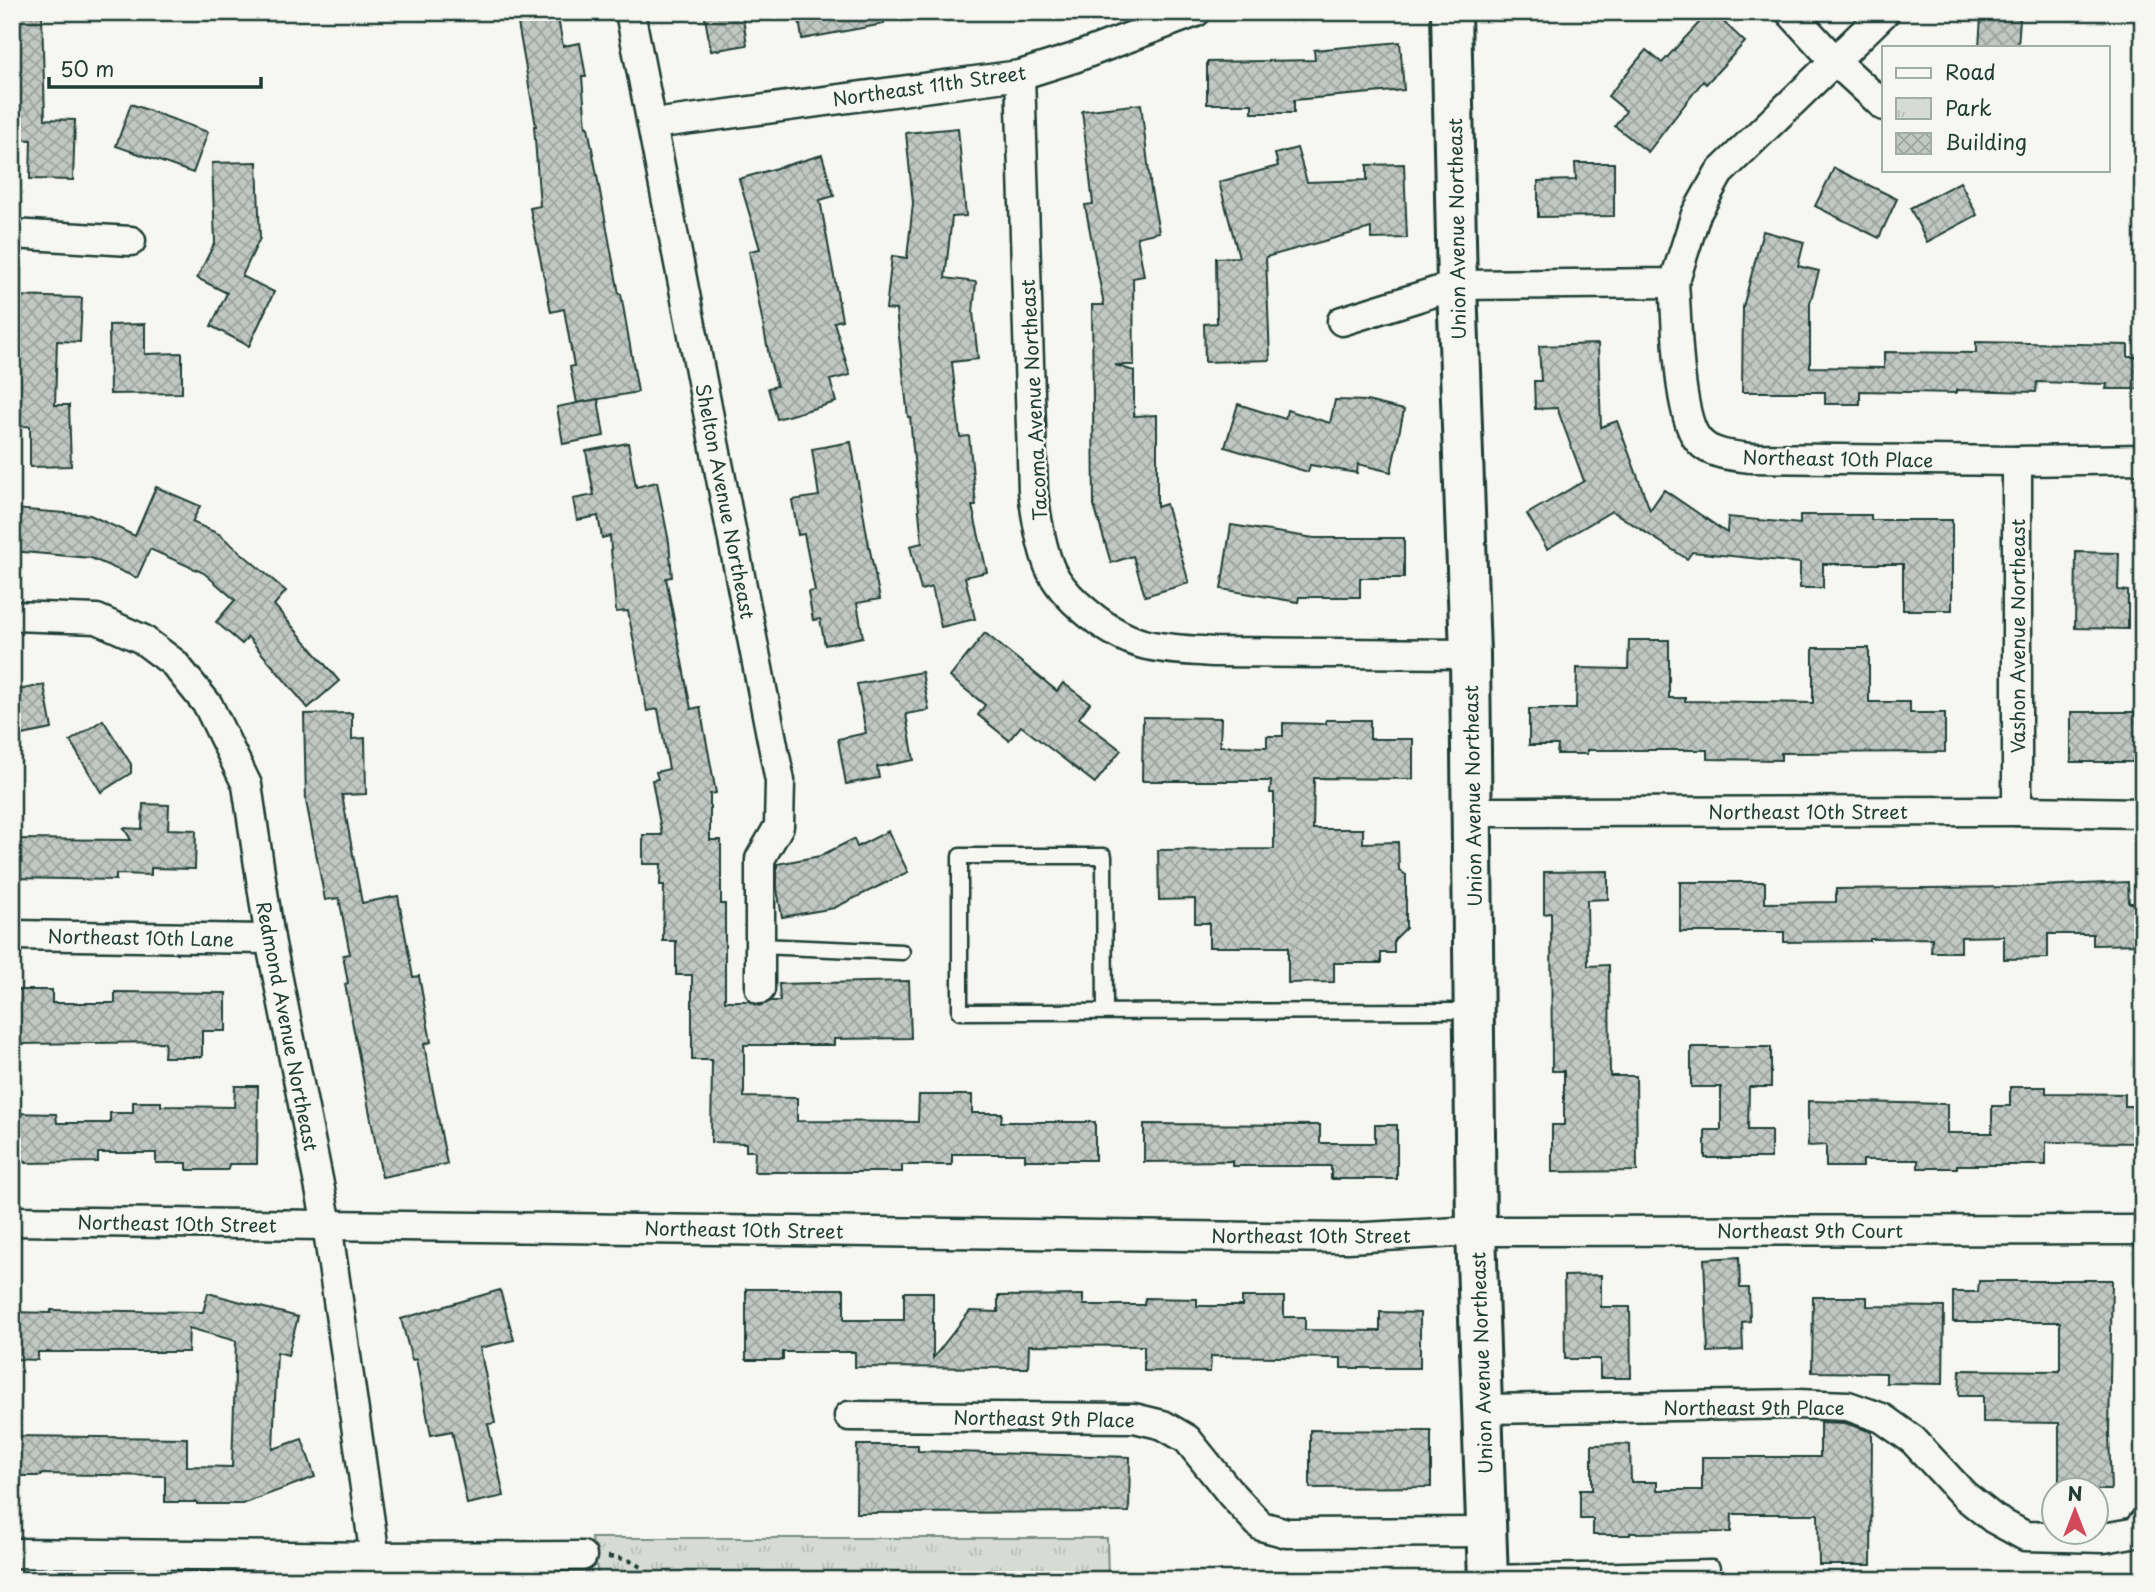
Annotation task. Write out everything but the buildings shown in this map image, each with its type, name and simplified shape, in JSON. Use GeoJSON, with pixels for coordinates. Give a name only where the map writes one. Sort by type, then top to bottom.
{"type":"FeatureCollection","features":[{"type":"Feature","properties":{"kind":"street","name":"Shelton Avenue Northeast"},"geometry":{"type":"LineString","coordinates":[[630,12],[780,780],[779,826],[760,859],[760,989]]}},
{"type":"Feature","properties":{"kind":"street","name":"Northeast 11th Street"},"geometry":{"type":"LineString","coordinates":[[653,124],[1020,75],[1074,58],[1196,12]]}},
{"type":"Feature","properties":{"kind":"street","name":"Union Avenue Northeast"},"geometry":{"type":"LineString","coordinates":[[1451,12],[1470,654],[1476,1231],[1488,1576]]}},
{"type":"Feature","properties":{"kind":"street"},"geometry":{"type":"LineString","coordinates":[[1790,12],[1834,60],[1882,104]]}},
{"type":"Feature","properties":{"kind":"street"},"geometry":{"type":"LineString","coordinates":[[1342,321],[1457,285],[1674,283],[1696,214],[1719,173],[1885,12]]}},
{"type":"Feature","properties":{"kind":"street","name":"Tacoma Avenue Northeast"},"geometry":{"type":"LineString","coordinates":[[1020,75],[1033,491],[1038,525],[1050,568],[1069,596],[1105,626],[1141,643],[1177,649],[1213,652],[1470,654]]}},
{"type":"Feature","properties":{"kind":"street"},"geometry":{"type":"LineString","coordinates":[[12,234],[131,241]]}},
{"type":"Feature","properties":{"kind":"street","name":"Northeast 10th Place"},"geometry":{"type":"LineString","coordinates":[[1674,283],[1683,389],[1689,426],[1700,443],[1722,454],[1751,458],[2143,460]]}},
{"type":"Feature","properties":{"kind":"street","name":"Vashon Avenue Northeast"},"geometry":{"type":"LineString","coordinates":[[2017,461],[2017,811]]}},
{"type":"Feature","properties":{"kind":"street","name":"Redmond Avenue Northeast"},"geometry":{"type":"LineString","coordinates":[[12,616],[97,619],[142,639],[174,663],[208,705],[247,785],[270,939],[327,1224],[376,1568]]}},
{"type":"Feature","properties":{"kind":"street","name":"Northeast 10th Street"},"geometry":{"type":"LineString","coordinates":[[1472,812],[2143,813]]}},
{"type":"Feature","properties":{"kind":"street","name":"Northeast 10th Lane"},"geometry":{"type":"LineString","coordinates":[[12,935],[270,939]]}},
{"type":"Feature","properties":{"kind":"street","name":"Northeast 10th Street"},"geometry":{"type":"LineString","coordinates":[[12,1221],[1348,1238],[1476,1231]]}},
{"type":"Feature","properties":{"kind":"street","name":"Northeast 9th Court"},"geometry":{"type":"LineString","coordinates":[[1476,1231],[2143,1230]]}},
{"type":"Feature","properties":{"kind":"street","name":"Northeast 9th Place"},"geometry":{"type":"LineString","coordinates":[[1482,1409],[1797,1404],[1847,1406],[1882,1418],[1913,1440],[1964,1495],[1994,1519],[2025,1536],[2104,1538],[2137,1532],[2143,1523]]}},
{"type":"Feature","properties":{"kind":"street","name":"Northeast 9th Place"},"geometry":{"type":"LineString","coordinates":[[849,1416],[1134,1418],[1163,1425],[1187,1439],[1261,1526],[1287,1533],[1487,1532]]}},
{"type":"Feature","properties":{"kind":"street"},"geometry":{"type":"LineString","coordinates":[[12,1553],[376,1568],[582,1556]]}},
{"type":"Feature","properties":{"kind":"lane"},"geometry":{"type":"LineString","coordinates":[[1105,1011],[1104,856],[960,856],[960,1012],[1474,1011]]}},
{"type":"Feature","properties":{"kind":"lane"},"geometry":{"type":"LineString","coordinates":[[760,946],[902,952]]}},
{"type":"Feature","properties":{"kind":"lane"},"geometry":{"type":"LineString","coordinates":[[1488,1576],[1712,1568]]}},
{"type":"Feature","properties":{"kind":"path"},"geometry":{"type":"LineString","coordinates":[[582,1556],[629,1559],[653,1580]]}},
{"type":"Feature","properties":{"kind":"green space"},"geometry":{"type":"Polygon","coordinates":[[[591,1538],[1107,1538],[1108,1580],[599,1580],[591,1538]]]}}]}
